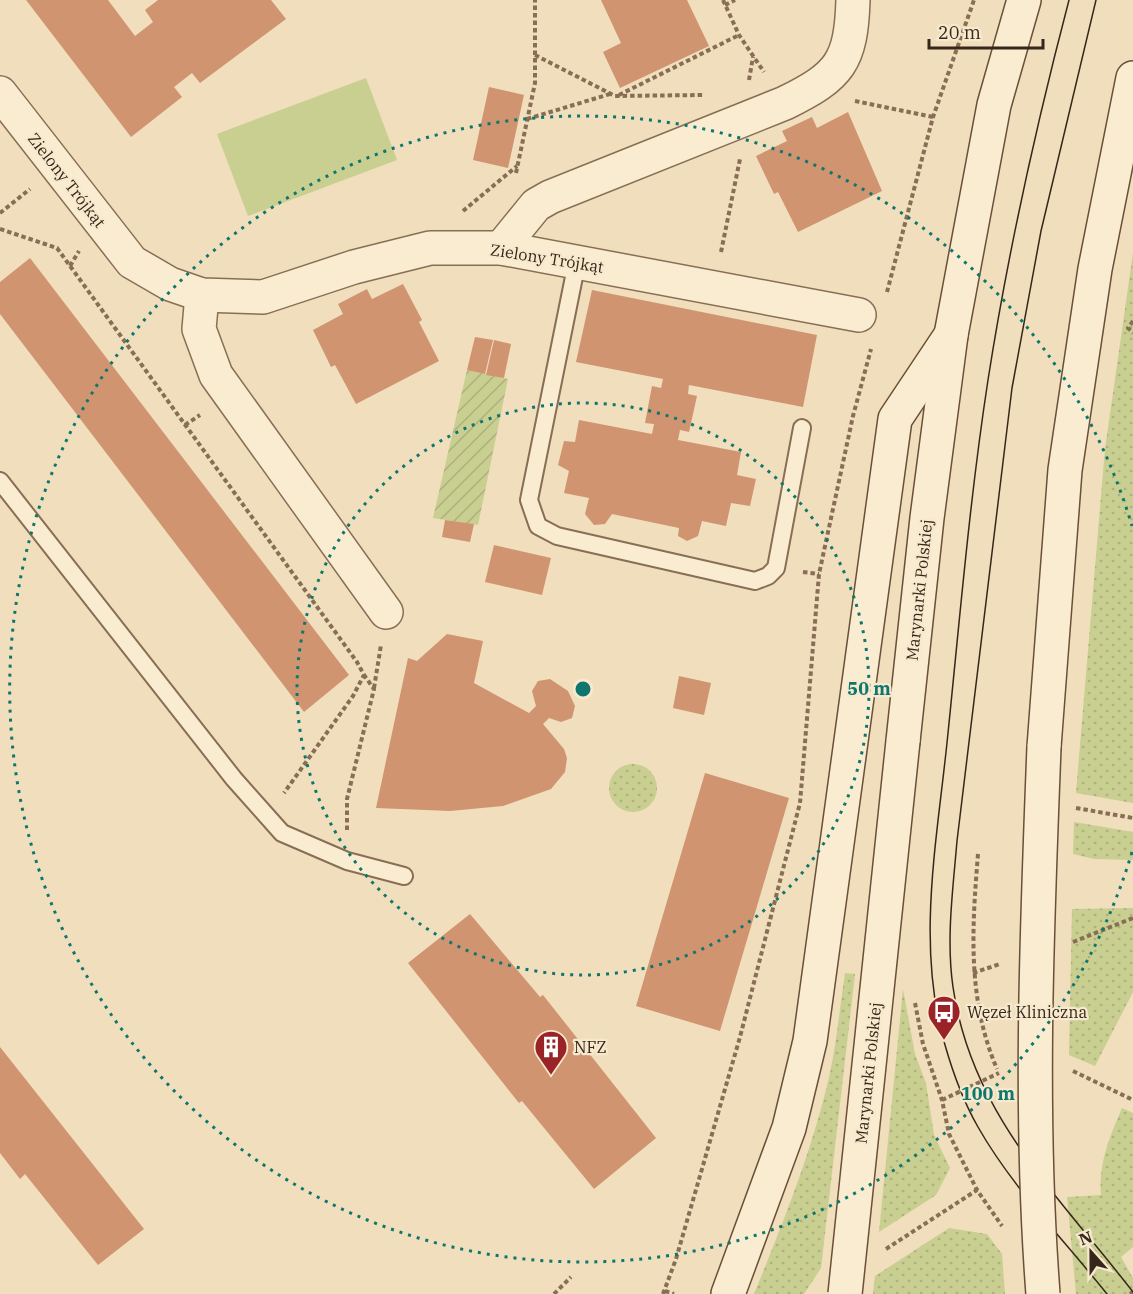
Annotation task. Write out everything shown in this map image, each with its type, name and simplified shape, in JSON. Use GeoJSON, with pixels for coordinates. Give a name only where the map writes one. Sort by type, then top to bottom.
{"type":"FeatureCollection","features":[{"type":"Feature","properties":{"kind":"main road"},"geometry":{"type":"LineString","coordinates":[[501,248],[536,206],[550,197],[785,103],[819,87],[845,57],[852,0]]}},
{"type":"Feature","properties":{"kind":"main road","name":"Marynarki Polskiej"},"geometry":{"type":"LineString","coordinates":[[845,1294],[927,518],[951,335],[994,105],[1024,0]]}},
{"type":"Feature","properties":{"kind":"main road"},"geometry":{"type":"LineString","coordinates":[[1043,1294],[1038,1225],[1034,1024],[1044,747],[1065,470],[1095,269],[1133,78]]}},
{"type":"Feature","properties":{"kind":"main road","name":"Zielony Trójkąt"},"geometry":{"type":"LineString","coordinates":[[0,93],[132,262],[170,284],[202,295],[263,297],[354,267],[435,247],[501,248],[873,319]]}},
{"type":"Feature","properties":{"kind":"main road"},"geometry":{"type":"LineString","coordinates":[[202,295],[199,329],[216,375],[386,612]]}},
{"type":"Feature","properties":{"kind":"main road"},"geometry":{"type":"LineString","coordinates":[[732,1285],[789,1128],[810,1041],[895,419],[951,335]]}},
{"type":"Feature","properties":{"kind":"lane"},"geometry":{"type":"LineString","coordinates":[[577,262],[529,500],[538,525],[557,536],[755,581],[776,568],[802,428]]}},
{"type":"Feature","properties":{"kind":"lane"},"geometry":{"type":"LineString","coordinates":[[0,481],[234,779],[282,833],[347,861],[404,876]]}},
{"type":"Feature","properties":{"kind":"path"},"geometry":{"type":"LineString","coordinates":[[516,176],[535,83],[535,0]]}},
{"type":"Feature","properties":{"kind":"path"},"geometry":{"type":"LineString","coordinates":[[735,0],[724,3],[739,35],[785,103]]}},
{"type":"Feature","properties":{"kind":"path"},"geometry":{"type":"LineString","coordinates":[[674,1294],[664,1292],[740,1036],[800,803],[819,574],[873,319],[933,117],[974,0]]}},
{"type":"Feature","properties":{"kind":"path"},"geometry":{"type":"LineString","coordinates":[[527,119],[613,95],[739,35]]}},
{"type":"Feature","properties":{"kind":"path"},"geometry":{"type":"LineString","coordinates":[[535,55],[613,95],[708,94]]}},
{"type":"Feature","properties":{"kind":"path"},"geometry":{"type":"LineString","coordinates":[[819,87],[845,99],[933,117]]}},
{"type":"Feature","properties":{"kind":"path"},"geometry":{"type":"LineString","coordinates":[[714,288],[748,117]]}},
{"type":"Feature","properties":{"kind":"path"},"geometry":{"type":"LineString","coordinates":[[435,247],[443,225],[518,165]]}},
{"type":"Feature","properties":{"kind":"path"},"geometry":{"type":"LineString","coordinates":[[0,230],[57,248],[357,662],[374,689]]}},
{"type":"Feature","properties":{"kind":"path"},"geometry":{"type":"LineString","coordinates":[[1133,321],[1128,328],[1133,333]]}},
{"type":"Feature","properties":{"kind":"path"},"geometry":{"type":"LineString","coordinates":[[347,861],[347,799],[374,689],[386,612]]}},
{"type":"Feature","properties":{"kind":"path"},"geometry":{"type":"LineString","coordinates":[[268,816],[353,696],[364,675]]}},
{"type":"Feature","properties":{"kind":"path"},"geometry":{"type":"LineString","coordinates":[[1067,807],[1133,818]]}},
{"type":"Feature","properties":{"kind":"path"},"geometry":{"type":"LineString","coordinates":[[978,854],[972,931],[973,973],[981,1019],[999,1073]]}},
{"type":"Feature","properties":{"kind":"path"},"geometry":{"type":"LineString","coordinates":[[914,1000],[922,1044],[942,1100],[949,1134],[977,1190],[1004,1228]]}},
{"type":"Feature","properties":{"kind":"path"},"geometry":{"type":"LineString","coordinates":[[877,1254],[977,1190]]}},
{"type":"Feature","properties":{"kind":"path"},"geometry":{"type":"LineString","coordinates":[[554,1294],[571,1277]]}},
{"type":"Feature","properties":{"kind":"green space"},"geometry":{"type":"Polygon","coordinates":[[[366,78],[397,160],[248,216],[217,134],[366,78]]]}},
{"type":"Feature","properties":{"kind":"green space"},"geometry":{"type":"Polygon","coordinates":[[[1133,253],[1133,803],[1076,793],[1105,449],[1133,253]]]}},
{"type":"Feature","properties":{"kind":"green space"},"geometry":{"type":"Polygon","coordinates":[[[467,370],[508,379],[478,525],[433,518],[467,370]]]}},
{"type":"Feature","properties":{"kind":"green space"},"geometry":{"type":"Polygon","coordinates":[[[633,764],[650,771],[657,788],[650,805],[633,812],[616,805],[609,788],[616,771],[633,764]]]}},
{"type":"Feature","properties":{"kind":"green space"},"geometry":{"type":"Polygon","coordinates":[[[1074,822],[1133,832],[1133,860],[1094,859],[1073,854],[1074,822]]]}},
{"type":"Feature","properties":{"kind":"green space"},"geometry":{"type":"Polygon","coordinates":[[[1133,908],[1133,992],[1095,1066],[1069,1055],[1072,909],[1133,908]]]}},
{"type":"Feature","properties":{"kind":"green space"},"geometry":{"type":"Polygon","coordinates":[[[845,973],[855,974],[821,1268],[804,1294],[754,1294],[815,1130],[835,1048],[845,973]]]}},
{"type":"Feature","properties":{"kind":"green space"},"geometry":{"type":"Polygon","coordinates":[[[903,989],[915,1054],[926,1083],[934,1135],[950,1168],[936,1195],[879,1232],[903,989]]]}},
{"type":"Feature","properties":{"kind":"green space"},"geometry":{"type":"Polygon","coordinates":[[[1122,1108],[1133,1113],[1133,1247],[1121,1257],[1133,1278],[1133,1294],[1076,1294],[1067,1197],[1101,1195],[1103,1161],[1122,1108]]]}},
{"type":"Feature","properties":{"kind":"green space"},"geometry":{"type":"Polygon","coordinates":[[[949,1228],[987,1234],[1002,1254],[1005,1294],[873,1294],[875,1276],[949,1228]]]}},
{"type":"Feature","properties":{"kind":"building"},"geometry":{"type":"Polygon","coordinates":[[[26,0],[108,0],[135,36],[153,22],[145,10],[158,0],[271,0],[286,19],[200,83],[192,73],[174,87],[182,97],[131,137],[26,0]]]}},
{"type":"Feature","properties":{"kind":"building"},"geometry":{"type":"Polygon","coordinates":[[[601,0],[687,0],[709,46],[620,88],[603,52],[621,43],[601,0]]]}},
{"type":"Feature","properties":{"kind":"building"},"geometry":{"type":"Polygon","coordinates":[[[489,87],[524,95],[508,168],[473,160],[489,87]]]}},
{"type":"Feature","properties":{"kind":"building"},"geometry":{"type":"Polygon","coordinates":[[[848,112],[882,191],[798,232],[778,192],[774,194],[756,156],[787,141],[782,131],[812,117],[817,128],[848,112]]]}},
{"type":"Feature","properties":{"kind":"building"},"geometry":{"type":"Polygon","coordinates":[[[30,258],[349,675],[304,712],[0,314],[0,282],[30,258]]]}},
{"type":"Feature","properties":{"kind":"building"},"geometry":{"type":"Polygon","coordinates":[[[403,284],[422,320],[419,322],[439,361],[356,404],[335,365],[331,367],[313,330],[343,314],[338,304],[367,289],[372,299],[403,284]]]}},
{"type":"Feature","properties":{"kind":"building"},"geometry":{"type":"Polygon","coordinates":[[[592,290],[817,335],[803,407],[689,385],[688,394],[697,396],[689,432],[680,430],[678,440],[741,452],[737,475],[756,479],[750,506],[731,503],[726,526],[702,521],[698,536],[687,541],[678,536],[679,528],[612,514],[605,524],[594,525],[585,514],[589,498],[564,493],[569,471],[558,465],[564,441],[575,442],[579,420],[652,434],[654,424],[645,423],[652,386],[661,388],[663,379],[576,362],[592,290]]]}},
{"type":"Feature","properties":{"kind":"building"},"geometry":{"type":"Polygon","coordinates":[[[475,337],[493,340],[485,374],[467,370],[475,337]]]}},
{"type":"Feature","properties":{"kind":"building"},"geometry":{"type":"Polygon","coordinates":[[[494,340],[511,344],[504,378],[486,375],[494,340]]]}},
{"type":"Feature","properties":{"kind":"building"},"geometry":{"type":"Polygon","coordinates":[[[445,520],[474,524],[470,542],[442,537],[445,520]]]}},
{"type":"Feature","properties":{"kind":"building"},"geometry":{"type":"Polygon","coordinates":[[[494,545],[551,558],[542,595],[485,582],[494,545]]]}},
{"type":"Feature","properties":{"kind":"building"},"geometry":{"type":"Polygon","coordinates":[[[447,634],[483,641],[474,683],[529,713],[536,706],[532,691],[538,681],[550,679],[568,691],[575,706],[572,718],[561,722],[549,718],[543,724],[564,749],[567,758],[565,772],[551,789],[503,806],[450,811],[376,808],[408,658],[417,661],[447,634]]]}},
{"type":"Feature","properties":{"kind":"building"},"geometry":{"type":"Polygon","coordinates":[[[679,676],[711,683],[704,715],[673,708],[679,676]]]}},
{"type":"Feature","properties":{"kind":"building"},"geometry":{"type":"Polygon","coordinates":[[[705,773],[789,798],[720,1031],[636,1006],[705,773]]]}},
{"type":"Feature","properties":{"kind":"building","name":"NFZ"},"geometry":{"type":"Polygon","coordinates":[[[470,914],[540,997],[543,995],[656,1138],[594,1189],[522,1101],[519,1103],[408,963],[470,914]]]}},
{"type":"Feature","properties":{"kind":"building"},"geometry":{"type":"Polygon","coordinates":[[[0,1047],[144,1229],[98,1265],[25,1174],[20,1179],[0,1153],[0,1047]]]}},
{"type":"Feature","properties":{"kind":"tram line"},"geometry":{"type":"LineString","coordinates":[[1069,0],[1024,189],[1004,284],[988,380],[971,512],[935,850],[930,929],[931,968],[936,1007],[945,1045],[959,1087],[978,1127],[1006,1171],[1107,1294]]}},
{"type":"Feature","properties":{"kind":"tram line"},"geometry":{"type":"LineString","coordinates":[[1096,0],[1041,231],[1012,388],[957,841],[950,951],[953,987],[963,1033],[978,1075],[998,1114],[1048,1186],[1133,1292]]}},
{"type":"Feature","properties":{"kind":"place","name":"Węzeł Kliniczna"},"geometry":{"type":"Point","coordinates":[944,1041]}},
{"type":"Feature","properties":{"kind":"place","name":"NFZ"},"geometry":{"type":"Point","coordinates":[551,1076]}}]}
